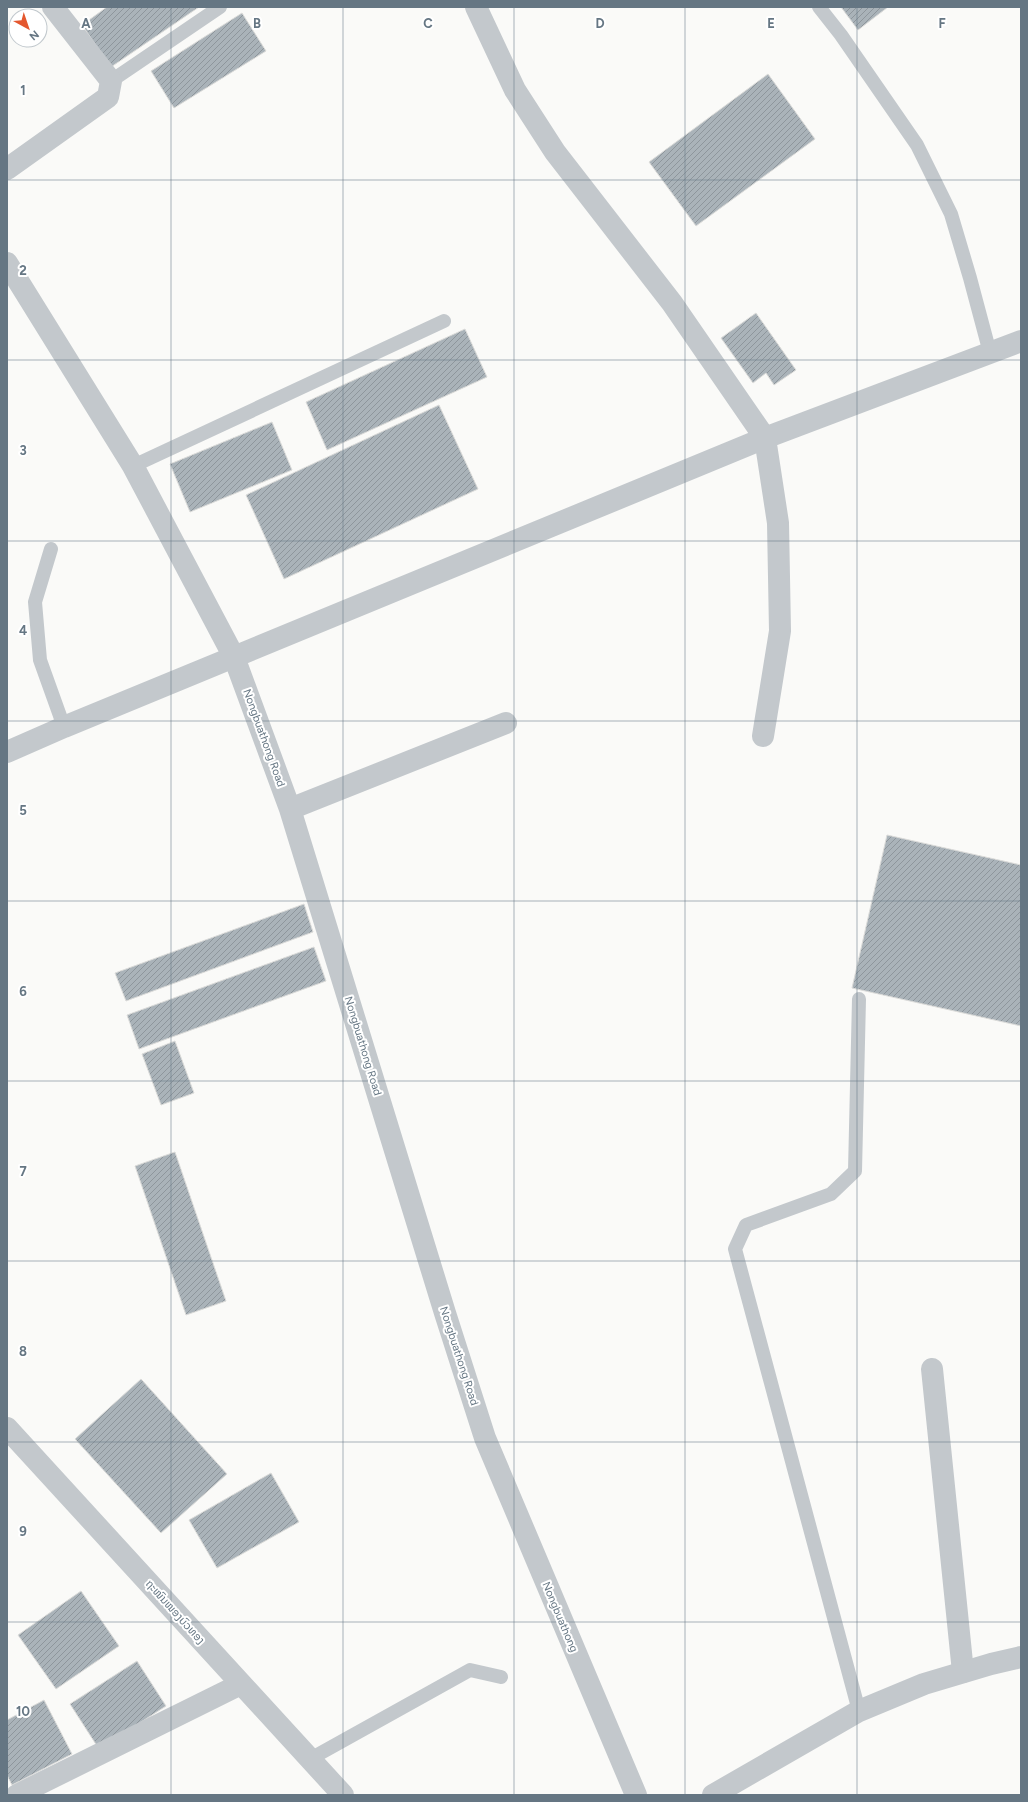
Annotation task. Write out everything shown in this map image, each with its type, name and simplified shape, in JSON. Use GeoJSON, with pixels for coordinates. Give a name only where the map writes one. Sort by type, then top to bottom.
{"type":"FeatureCollection","features":[{"type":"Feature","properties":{"kind":"street"},"geometry":{"type":"LineString","coordinates":[[7,169],[108,97],[111,81],[53,7]]}},
{"type":"Feature","properties":{"kind":"street"},"geometry":{"type":"LineString","coordinates":[[476,7],[515,90],[555,152],[672,302],[765,438],[778,523],[780,631],[763,736]]}},
{"type":"Feature","properties":{"kind":"street","name":"Nongbuathong Road"},"geometry":{"type":"LineString","coordinates":[[7,263],[132,466],[234,657],[290,810],[485,1438]]}},
{"type":"Feature","properties":{"kind":"street"},"geometry":{"type":"LineString","coordinates":[[7,752],[64,727],[765,438],[1021,341]]}},
{"type":"Feature","properties":{"kind":"street"},"geometry":{"type":"LineString","coordinates":[[290,810],[506,723]]}},
{"type":"Feature","properties":{"kind":"street"},"geometry":{"type":"LineString","coordinates":[[932,1369],[963,1672]]}},
{"type":"Feature","properties":{"kind":"street","name":"ຖະໜົນໜອງບົວທອງ"},"geometry":{"type":"LineString","coordinates":[[7,1428],[343,1795]]}},
{"type":"Feature","properties":{"kind":"street","name":"Nongbuathong"},"geometry":{"type":"LineString","coordinates":[[485,1438],[636,1795]]}},
{"type":"Feature","properties":{"kind":"street"},"geometry":{"type":"LineString","coordinates":[[721,1793],[859,1712],[924,1684],[1021,1657]]}},
{"type":"Feature","properties":{"kind":"street"},"geometry":{"type":"LineString","coordinates":[[18,1795],[241,1684]]}},
{"type":"Feature","properties":{"kind":"lane"},"geometry":{"type":"LineString","coordinates":[[111,81],[220,7]]}},
{"type":"Feature","properties":{"kind":"lane"},"geometry":{"type":"LineString","coordinates":[[819,7],[841,35],[917,145],[951,214],[990,353]]}},
{"type":"Feature","properties":{"kind":"lane"},"geometry":{"type":"LineString","coordinates":[[132,466],[444,321]]}},
{"type":"Feature","properties":{"kind":"lane"},"geometry":{"type":"LineString","coordinates":[[50,548],[35,602],[40,660],[64,727]]}},
{"type":"Feature","properties":{"kind":"lane"},"geometry":{"type":"LineString","coordinates":[[859,999],[855,1171],[831,1194],[746,1224],[735,1249],[859,1712]]}},
{"type":"Feature","properties":{"kind":"lane"},"geometry":{"type":"LineString","coordinates":[[310,1759],[470,1670],[501,1677]]}},
{"type":"Feature","properties":{"kind":"building"},"geometry":{"type":"Polygon","coordinates":[[[107,7],[199,7],[111,67],[82,25],[107,7]]]}},
{"type":"Feature","properties":{"kind":"building"},"geometry":{"type":"Polygon","coordinates":[[[841,7],[888,7],[858,30],[841,7]]]}},
{"type":"Feature","properties":{"kind":"building"},"geometry":{"type":"Polygon","coordinates":[[[242,13],[266,51],[174,108],[151,71],[242,13]]]}},
{"type":"Feature","properties":{"kind":"building"},"geometry":{"type":"Polygon","coordinates":[[[768,74],[815,139],[696,226],[649,162],[768,74]]]}},
{"type":"Feature","properties":{"kind":"building"},"geometry":{"type":"Polygon","coordinates":[[[756,313],[796,370],[774,385],[766,373],[753,383],[721,338],[756,313]]]}},
{"type":"Feature","properties":{"kind":"building"},"geometry":{"type":"Polygon","coordinates":[[[465,329],[487,377],[327,450],[306,402],[465,329]]]}},
{"type":"Feature","properties":{"kind":"building"},"geometry":{"type":"Polygon","coordinates":[[[439,405],[478,489],[284,579],[246,495],[439,405]]]}},
{"type":"Feature","properties":{"kind":"building"},"geometry":{"type":"Polygon","coordinates":[[[272,422],[292,470],[190,512],[170,464],[272,422]]]}},
{"type":"Feature","properties":{"kind":"building"},"geometry":{"type":"Polygon","coordinates":[[[887,835],[1021,865],[1021,1026],[852,988],[887,835]]]}},
{"type":"Feature","properties":{"kind":"building"},"geometry":{"type":"Polygon","coordinates":[[[304,904],[313,932],[126,1001],[115,973],[304,904]]]}},
{"type":"Feature","properties":{"kind":"building"},"geometry":{"type":"Polygon","coordinates":[[[314,947],[326,981],[139,1049],[127,1015],[314,947]]]}},
{"type":"Feature","properties":{"kind":"building"},"geometry":{"type":"Polygon","coordinates":[[[175,1041],[194,1093],[161,1105],[142,1054],[175,1041]]]}},
{"type":"Feature","properties":{"kind":"building"},"geometry":{"type":"Polygon","coordinates":[[[175,1152],[226,1301],[186,1315],[135,1166],[175,1152]]]}},
{"type":"Feature","properties":{"kind":"building"},"geometry":{"type":"Polygon","coordinates":[[[141,1379],[227,1474],[161,1533],[75,1439],[141,1379]]]}},
{"type":"Feature","properties":{"kind":"building"},"geometry":{"type":"Polygon","coordinates":[[[271,1473],[299,1522],[217,1568],[189,1520],[271,1473]]]}},
{"type":"Feature","properties":{"kind":"building"},"geometry":{"type":"Polygon","coordinates":[[[81,1591],[119,1646],[56,1689],[18,1635],[81,1591]]]}},
{"type":"Feature","properties":{"kind":"building"},"geometry":{"type":"Polygon","coordinates":[[[137,1661],[166,1706],[99,1749],[70,1704],[137,1661]]]}},
{"type":"Feature","properties":{"kind":"building"},"geometry":{"type":"Polygon","coordinates":[[[44,1700],[72,1754],[12,1785],[7,1775],[7,1720],[44,1700]]]}}]}
